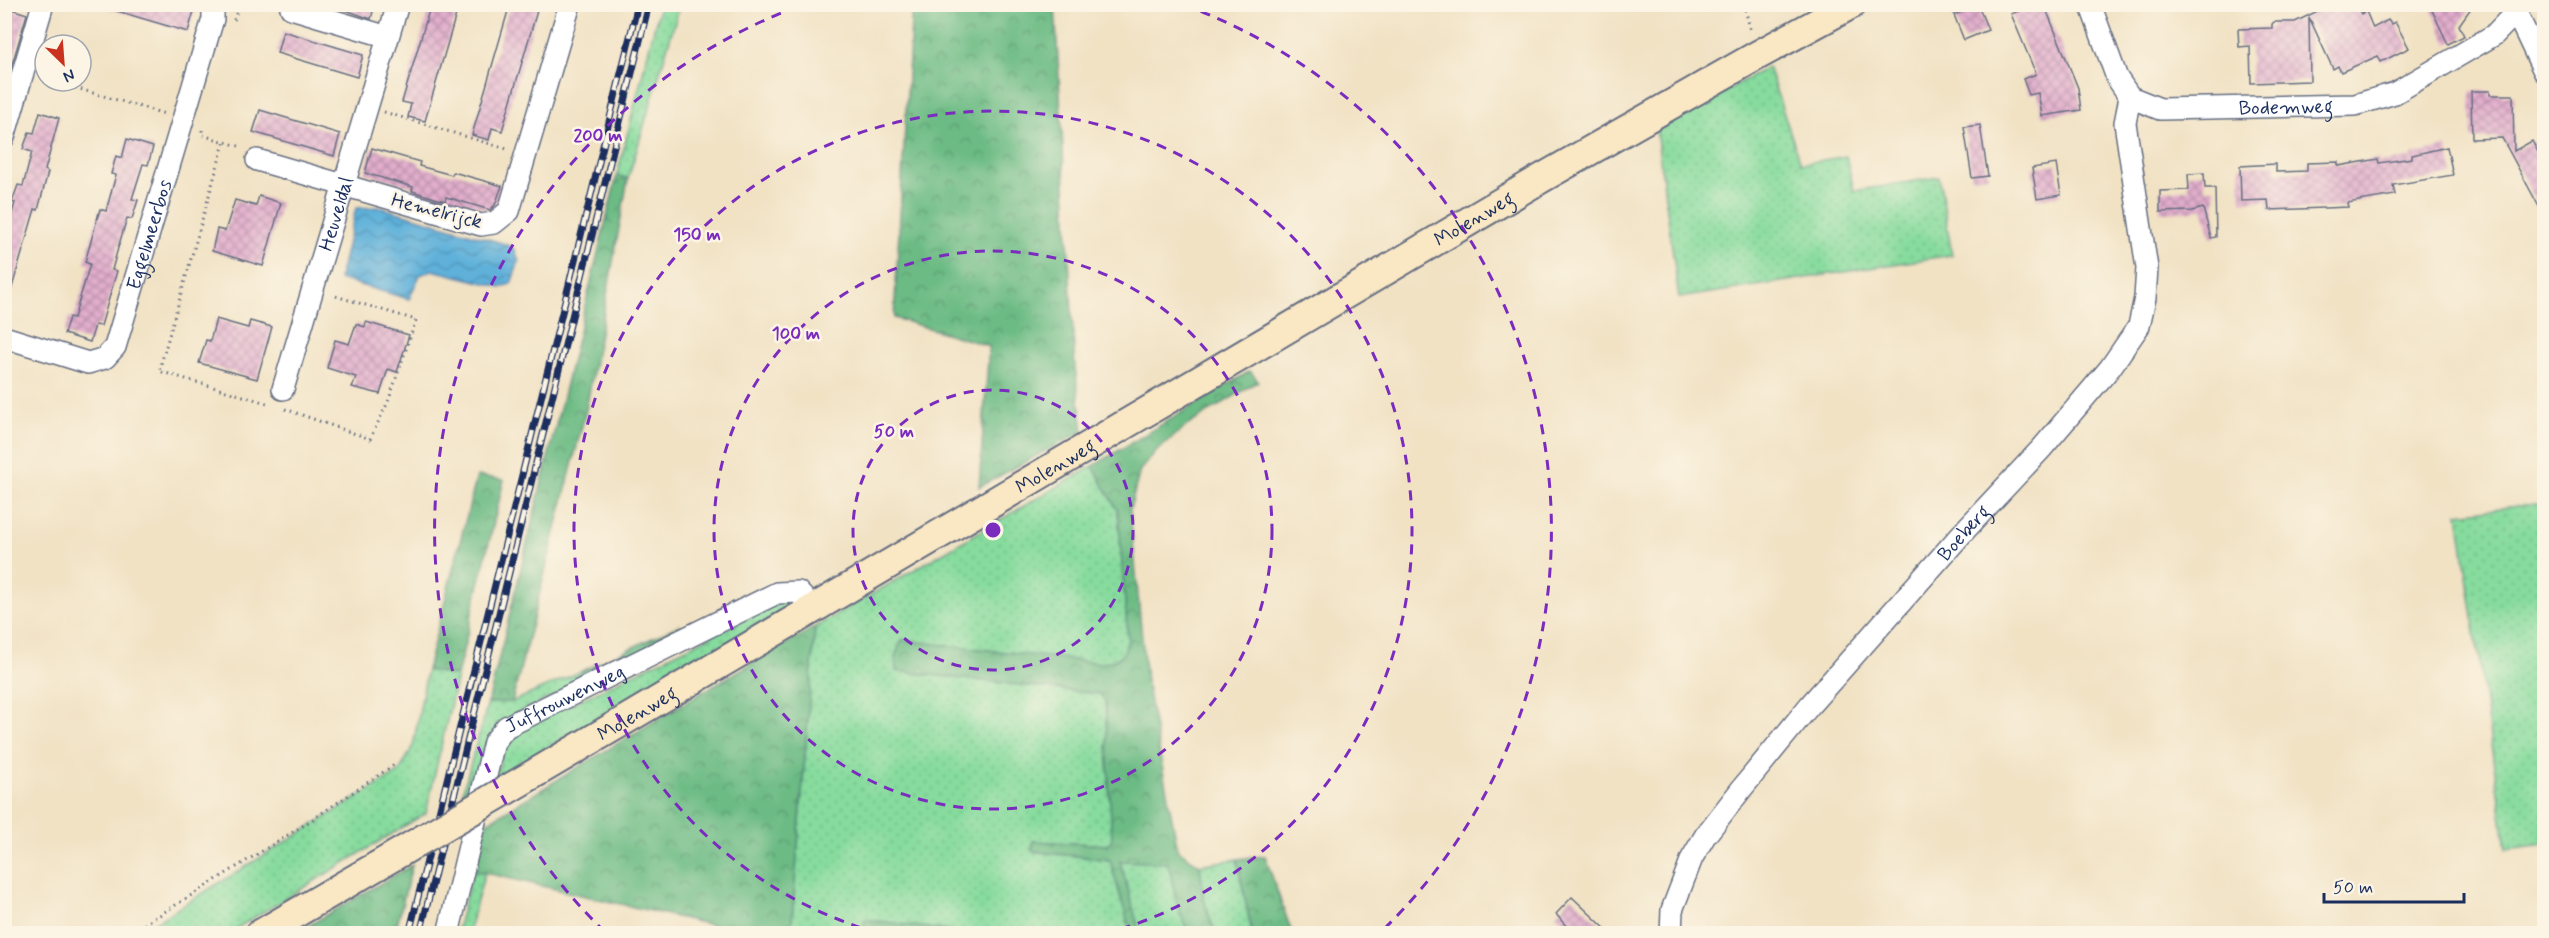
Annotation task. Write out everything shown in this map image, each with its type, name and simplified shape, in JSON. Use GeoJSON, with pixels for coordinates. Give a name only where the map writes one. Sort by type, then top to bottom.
{"type":"FeatureCollection","features":[{"type":"Feature","properties":{"kind":"main road","name":"Molenweg"},"geometry":{"type":"LineString","coordinates":[[260,933],[1532,184],[1852,4]]}},
{"type":"Feature","properties":{"kind":"street"},"geometry":{"type":"LineString","coordinates":[[4,136],[43,4]]}},
{"type":"Feature","properties":{"kind":"street","name":"Eggelmeerbos"},"geometry":{"type":"LineString","coordinates":[[4,337],[88,363],[105,358],[115,347],[213,19],[213,4]]}},
{"type":"Feature","properties":{"kind":"street","name":"Heuveldal"},"geometry":{"type":"LineString","coordinates":[[283,389],[398,4]]}},
{"type":"Feature","properties":{"kind":"street","name":"Hemelrijck"},"geometry":{"type":"LineString","coordinates":[[258,160],[481,225],[501,220],[509,211],[570,4]]}},
{"type":"Feature","properties":{"kind":"street"},"geometry":{"type":"LineString","coordinates":[[2090,4],[2117,78],[2130,97]]}},
{"type":"Feature","properties":{"kind":"street"},"geometry":{"type":"LineString","coordinates":[[291,8],[388,37]]}},
{"type":"Feature","properties":{"kind":"street"},"geometry":{"type":"LineString","coordinates":[[2517,8],[2544,71]]}},
{"type":"Feature","properties":{"kind":"street","name":"Bodemweg"},"geometry":{"type":"LineString","coordinates":[[2130,97],[2160,109],[2355,105],[2395,93],[2494,36],[2517,8]]}},
{"type":"Feature","properties":{"kind":"street","name":"Boeberg"},"geometry":{"type":"LineString","coordinates":[[1671,933],[1672,910],[1682,881],[1705,836],[1810,705],[2110,368],[2139,326],[2145,298],[2147,268],[2125,123],[2130,97]]}},
{"type":"Feature","properties":{"kind":"street","name":"Juffrouwenweg"},"geometry":{"type":"LineString","coordinates":[[448,933],[494,742],[506,727],[777,592],[798,592],[813,609]]}},
{"type":"Feature","properties":{"kind":"path"},"geometry":{"type":"LineString","coordinates":[[232,27],[239,4]]}},
{"type":"Feature","properties":{"kind":"path"},"geometry":{"type":"LineString","coordinates":[[1744,4],[1753,44],[1758,55]]}},
{"type":"Feature","properties":{"kind":"path"},"geometry":{"type":"LineString","coordinates":[[93,93],[203,126],[202,135],[250,148],[258,160]]}},
{"type":"Feature","properties":{"kind":"path"},"geometry":{"type":"LineString","coordinates":[[368,107],[526,155]]}},
{"type":"Feature","properties":{"kind":"path"},"geometry":{"type":"LineString","coordinates":[[129,933],[304,825],[396,763]]}},
{"type":"Feature","properties":{"kind":"green space"},"geometry":{"type":"Polygon","coordinates":[[[660,5],[680,5],[628,179],[617,175],[660,5]]]}},
{"type":"Feature","properties":{"kind":"green space"},"geometry":{"type":"Polygon","coordinates":[[[912,5],[1055,5],[1075,367],[1083,431],[979,487],[989,346],[894,318],[912,5]]]}},
{"type":"Feature","properties":{"kind":"green space"},"geometry":{"type":"Polygon","coordinates":[[[1768,67],[1801,164],[1846,156],[1854,191],[1939,177],[1952,255],[1679,298],[1656,130],[1768,67]]]}},
{"type":"Feature","properties":{"kind":"green space"},"geometry":{"type":"Polygon","coordinates":[[[617,175],[628,179],[586,410],[512,702],[488,703],[617,175]]]}},
{"type":"Feature","properties":{"kind":"green space"},"geometry":{"type":"Polygon","coordinates":[[[1250,371],[1258,381],[1188,425],[1157,450],[1140,470],[1130,509],[1146,681],[1178,850],[1200,865],[1203,897],[1215,933],[1188,933],[1177,904],[1168,863],[1120,861],[1140,933],[1131,933],[1110,860],[1032,851],[1033,841],[1108,845],[1112,839],[1105,701],[1100,694],[896,671],[895,656],[902,640],[1101,663],[1120,657],[1128,639],[1118,511],[1093,466],[1250,371]]]}},
{"type":"Feature","properties":{"kind":"green space"},"geometry":{"type":"Polygon","coordinates":[[[1093,466],[1118,511],[1128,639],[1120,657],[1101,663],[897,671],[1100,694],[1105,701],[1112,839],[1108,845],[1033,841],[1032,851],[1110,860],[1131,933],[964,934],[865,919],[863,930],[889,933],[791,934],[815,627],[1093,466]]]}},
{"type":"Feature","properties":{"kind":"green space"},"geometry":{"type":"Polygon","coordinates":[[[477,476],[504,480],[457,676],[427,670],[477,476]]]}},
{"type":"Feature","properties":{"kind":"green space"},"geometry":{"type":"Polygon","coordinates":[[[2544,503],[2544,844],[2506,849],[2458,513],[2544,503]]]}},
{"type":"Feature","properties":{"kind":"green space"},"geometry":{"type":"Polygon","coordinates":[[[785,600],[791,604],[789,608],[496,777],[506,736],[785,600]]]}},
{"type":"Feature","properties":{"kind":"green space"},"geometry":{"type":"Polygon","coordinates":[[[680,625],[684,634],[586,681],[582,671],[680,625]]]}},
{"type":"Feature","properties":{"kind":"green space"},"geometry":{"type":"Polygon","coordinates":[[[815,627],[791,933],[746,933],[473,870],[486,823],[815,627]]]}},
{"type":"Feature","properties":{"kind":"green space"},"geometry":{"type":"Polygon","coordinates":[[[427,670],[457,676],[426,813],[229,933],[138,933],[399,772],[413,746],[427,670]]]}},
{"type":"Feature","properties":{"kind":"green space"},"geometry":{"type":"Polygon","coordinates":[[[582,671],[586,681],[511,716],[475,787],[462,794],[488,703],[512,702],[582,671]]]}},
{"type":"Feature","properties":{"kind":"green space"},"geometry":{"type":"Polygon","coordinates":[[[1265,856],[1292,933],[1252,933],[1237,859],[1265,856]]]}},
{"type":"Feature","properties":{"kind":"green space"},"geometry":{"type":"Polygon","coordinates":[[[1237,859],[1252,933],[1215,933],[1203,897],[1200,865],[1237,859]]]}},
{"type":"Feature","properties":{"kind":"green space"},"geometry":{"type":"Polygon","coordinates":[[[1120,861],[1169,862],[1177,904],[1188,933],[1139,933],[1120,861]]]}},
{"type":"Feature","properties":{"kind":"green space"},"geometry":{"type":"Polygon","coordinates":[[[412,865],[395,933],[294,933],[301,930],[412,865]]]}},
{"type":"Feature","properties":{"kind":"green space"},"geometry":{"type":"Polygon","coordinates":[[[473,870],[485,872],[468,933],[456,934],[473,870]]]}},
{"type":"Feature","properties":{"kind":"green space"},"geometry":{"type":"Polygon","coordinates":[[[865,919],[964,933],[889,933],[863,930],[865,919]]]}},
{"type":"Feature","properties":{"kind":"water"},"geometry":{"type":"Polygon","coordinates":[[[380,207],[505,244],[514,249],[519,261],[511,284],[501,287],[432,270],[420,275],[409,299],[339,279],[356,208],[380,207]]]}},
{"type":"Feature","properties":{"kind":"building"},"geometry":{"type":"Polygon","coordinates":[[[107,4],[196,4],[188,32],[107,8],[107,4]]]}},
{"type":"Feature","properties":{"kind":"building"},"geometry":{"type":"Polygon","coordinates":[[[329,4],[375,4],[371,19],[329,4]]]}},
{"type":"Feature","properties":{"kind":"building"},"geometry":{"type":"Polygon","coordinates":[[[431,4],[459,4],[425,121],[408,117],[411,104],[402,102],[431,4]]]}},
{"type":"Feature","properties":{"kind":"building"},"geometry":{"type":"Polygon","coordinates":[[[510,4],[539,4],[502,131],[492,128],[489,140],[472,135],[510,4]]]}},
{"type":"Feature","properties":{"kind":"building"},"geometry":{"type":"Polygon","coordinates":[[[2035,4],[2044,4],[2078,88],[2081,110],[2042,116],[2038,93],[2029,95],[2023,79],[2036,74],[2011,14],[2035,4]]]}},
{"type":"Feature","properties":{"kind":"building"},"geometry":{"type":"Polygon","coordinates":[[[2332,4],[2357,4],[2361,14],[2366,11],[2373,28],[2388,20],[2391,24],[2395,22],[2409,48],[2381,62],[2378,56],[2341,72],[2338,66],[2333,69],[2309,17],[2310,81],[2251,83],[2250,46],[2239,47],[2238,29],[2272,28],[2274,22],[2295,22],[2332,4]]]}},
{"type":"Feature","properties":{"kind":"building"},"geometry":{"type":"Polygon","coordinates":[[[2429,4],[2474,4],[2459,25],[2464,36],[2448,44],[2429,4]]]}},
{"type":"Feature","properties":{"kind":"building"},"geometry":{"type":"Polygon","coordinates":[[[1978,5],[1988,30],[1964,40],[1954,15],[1978,5]]]}},
{"type":"Feature","properties":{"kind":"building"},"geometry":{"type":"Polygon","coordinates":[[[8,8],[27,14],[5,88],[4,19],[8,8]]]}},
{"type":"Feature","properties":{"kind":"building"},"geometry":{"type":"Polygon","coordinates":[[[283,31],[363,55],[357,77],[277,53],[283,31]]]}},
{"type":"Feature","properties":{"kind":"building"},"geometry":{"type":"Polygon","coordinates":[[[2471,91],[2490,91],[2490,95],[2513,95],[2514,151],[2532,141],[2544,163],[2544,216],[2502,138],[2472,139],[2471,91]]]}},
{"type":"Feature","properties":{"kind":"building"},"geometry":{"type":"Polygon","coordinates":[[[260,110],[340,134],[334,156],[253,132],[260,110]]]}},
{"type":"Feature","properties":{"kind":"building"},"geometry":{"type":"Polygon","coordinates":[[[40,112],[59,118],[45,170],[48,172],[38,210],[35,209],[8,301],[4,300],[4,241],[15,203],[12,202],[18,185],[23,186],[32,152],[23,149],[29,132],[34,133],[40,112]]]}},
{"type":"Feature","properties":{"kind":"building"},"geometry":{"type":"Polygon","coordinates":[[[1980,125],[1988,176],[1972,178],[1964,127],[1980,125]]]}},
{"type":"Feature","properties":{"kind":"building"},"geometry":{"type":"Polygon","coordinates":[[[127,139],[153,147],[148,165],[143,164],[132,199],[138,200],[132,219],[127,218],[118,248],[112,270],[117,271],[101,326],[95,325],[90,342],[64,334],[69,317],[74,318],[90,264],[85,262],[100,209],[106,211],[116,175],[111,174],[116,156],[122,158],[127,139]]]}},
{"type":"Feature","properties":{"kind":"building"},"geometry":{"type":"Polygon","coordinates":[[[2447,147],[2453,175],[2393,185],[2395,195],[2347,203],[2348,207],[2324,208],[2269,210],[2268,200],[2241,201],[2240,166],[2276,164],[2276,172],[2307,171],[2307,163],[2338,162],[2338,166],[2378,159],[2379,163],[2412,158],[2412,155],[2447,147]]]}},
{"type":"Feature","properties":{"kind":"building"},"geometry":{"type":"Polygon","coordinates":[[[372,148],[420,162],[419,166],[452,175],[453,172],[502,186],[495,205],[490,210],[446,197],[445,201],[412,191],[413,187],[365,173],[372,148]]]}},
{"type":"Feature","properties":{"kind":"building"},"geometry":{"type":"Polygon","coordinates":[[[2056,164],[2061,195],[2037,199],[2032,168],[2056,164]]]}},
{"type":"Feature","properties":{"kind":"building"},"geometry":{"type":"Polygon","coordinates":[[[2204,173],[2205,188],[2215,188],[2216,237],[2211,238],[2203,208],[2192,211],[2160,212],[2160,191],[2189,190],[2188,174],[2204,173]]]}},
{"type":"Feature","properties":{"kind":"building"},"geometry":{"type":"Polygon","coordinates":[[[259,196],[281,203],[263,266],[212,251],[217,229],[225,231],[235,200],[256,206],[259,196]]]}},
{"type":"Feature","properties":{"kind":"building"},"geometry":{"type":"Polygon","coordinates":[[[216,319],[248,328],[250,321],[272,327],[257,379],[199,363],[206,340],[210,341],[216,319]]]}},
{"type":"Feature","properties":{"kind":"building"},"geometry":{"type":"Polygon","coordinates":[[[366,322],[409,335],[397,372],[388,369],[380,394],[352,387],[356,377],[327,368],[335,340],[349,344],[356,324],[365,327],[366,322]]]}},
{"type":"Feature","properties":{"kind":"building"},"geometry":{"type":"Polygon","coordinates":[[[1572,897],[1610,933],[1572,933],[1556,914],[1572,897]]]}},
{"type":"Feature","properties":{"kind":"railway"},"geometry":{"type":"LineString","coordinates":[[409,934],[638,4]]}},
{"type":"Feature","properties":{"kind":"railway"},"geometry":{"type":"LineString","coordinates":[[420,934],[649,4]]}}]}
